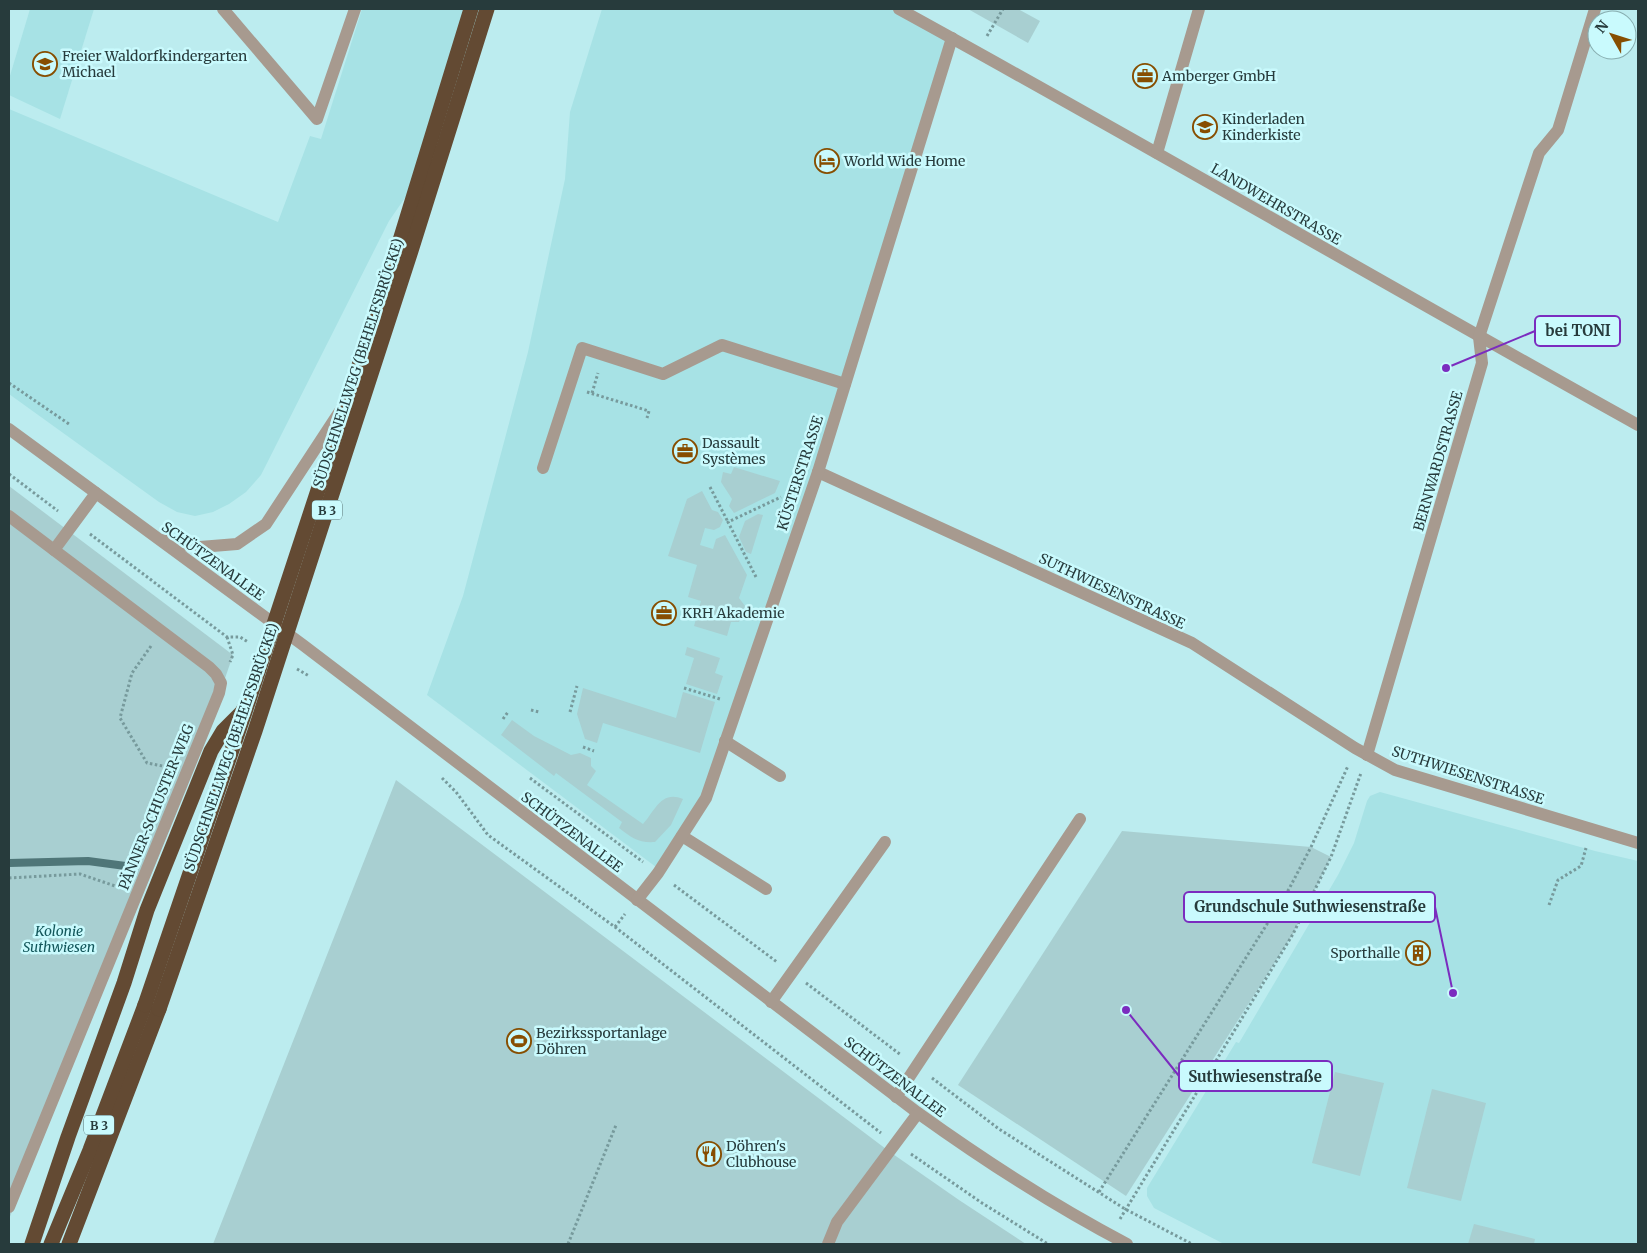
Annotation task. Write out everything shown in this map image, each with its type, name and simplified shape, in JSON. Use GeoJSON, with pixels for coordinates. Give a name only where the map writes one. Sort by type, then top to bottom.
{"type":"FeatureCollection","features":[{"type":"Feature","properties":{"kind":"highway","name":"SÜDSCHNELLWEG (BEHELFSBRÜCKE)"},"geometry":{"type":"LineString","coordinates":[[152,1007],[245,712],[387,279],[471,9]]}},
{"type":"Feature","properties":{"kind":"highway","name":"SÜDSCHNELLWEG (BEHELFSBRÜCKE)"},"geometry":{"type":"LineString","coordinates":[[152,1007],[267,693],[408,264],[487,9]]}},
{"type":"Feature","properties":{"kind":"highway"},"geometry":{"type":"LineString","coordinates":[[32,1244],[151,901],[211,751],[223,731],[242,712],[253,694],[276,626]]}},
{"type":"Feature","properties":{"kind":"highway","name":"B 3"},"geometry":{"type":"LineString","coordinates":[[52,1244],[90,1150],[152,1007]]}},
{"type":"Feature","properties":{"kind":"highway","name":"B 3"},"geometry":{"type":"LineString","coordinates":[[69,1244],[152,1007]]}},
{"type":"Feature","properties":{"kind":"street"},"geometry":{"type":"LineString","coordinates":[[223,9],[317,119],[355,9]]}},
{"type":"Feature","properties":{"kind":"street","name":"LANDWEHRSTRASSE"},"geometry":{"type":"LineString","coordinates":[[899,9],[979,52],[1479,337],[1638,425]]}},
{"type":"Feature","properties":{"kind":"street"},"geometry":{"type":"LineString","coordinates":[[1157,153],[1199,9]]}},
{"type":"Feature","properties":{"kind":"street","name":"BERNWARDSTRASSE"},"geometry":{"type":"LineString","coordinates":[[1367,755],[1482,362],[1479,337],[1539,153],[1558,130],[1595,9]]}},
{"type":"Feature","properties":{"kind":"street","name":"KÜSTERSTRASSE"},"geometry":{"type":"LineString","coordinates":[[637,900],[658,873],[706,798],[818,472],[952,38]]}},
{"type":"Feature","properties":{"kind":"street"},"geometry":{"type":"LineString","coordinates":[[544,468],[582,348],[663,374],[722,345],[845,384]]}},
{"type":"Feature","properties":{"kind":"street"},"geometry":{"type":"LineString","coordinates":[[156,538],[182,545],[200,547],[223,546],[237,544],[266,524],[363,376]]}},
{"type":"Feature","properties":{"kind":"street","name":"SCHÜTZENALLEE"},"geometry":{"type":"LineString","coordinates":[[9,430],[276,626],[918,1114],[995,1166],[1127,1244]]}},
{"type":"Feature","properties":{"kind":"street","name":"SUTHWIESENSTRASSE"},"geometry":{"type":"LineString","coordinates":[[818,472],[1192,644],[1355,748],[1395,770],[1638,843]]}},
{"type":"Feature","properties":{"kind":"street"},"geometry":{"type":"LineString","coordinates":[[54,550],[96,493]]}},
{"type":"Feature","properties":{"kind":"street","name":"PÄNNER-SCHUSTER-WEG"},"geometry":{"type":"LineString","coordinates":[[9,516],[208,667],[216,674],[221,683],[219,693],[188,770],[9,1207]]}},
{"type":"Feature","properties":{"kind":"street"},"geometry":{"type":"LineString","coordinates":[[725,741],[780,776]]}},
{"type":"Feature","properties":{"kind":"street"},"geometry":{"type":"LineString","coordinates":[[896,1097],[918,1067],[1080,819]]}},
{"type":"Feature","properties":{"kind":"street"},"geometry":{"type":"LineString","coordinates":[[682,836],[766,889]]}},
{"type":"Feature","properties":{"kind":"street"},"geometry":{"type":"LineString","coordinates":[[771,1002],[885,842]]}},
{"type":"Feature","properties":{"kind":"street"},"geometry":{"type":"LineString","coordinates":[[828,1244],[837,1222],[918,1114]]}},
{"type":"Feature","properties":{"kind":"path"},"geometry":{"type":"LineString","coordinates":[[979,52],[1003,9]]}},
{"type":"Feature","properties":{"kind":"path"},"geometry":{"type":"LineString","coordinates":[[9,382],[68,424]]}},
{"type":"Feature","properties":{"kind":"path"},"geometry":{"type":"LineString","coordinates":[[592,393],[649,412],[647,418]]}},
{"type":"Feature","properties":{"kind":"path"},"geometry":{"type":"LineString","coordinates":[[9,474],[227,637],[240,637],[316,681]]}},
{"type":"Feature","properties":{"kind":"path"},"geometry":{"type":"LineString","coordinates":[[710,487],[756,576]]}},
{"type":"Feature","properties":{"kind":"path"},"geometry":{"type":"LineString","coordinates":[[728,522],[781,497]]}},
{"type":"Feature","properties":{"kind":"path"},"geometry":{"type":"LineString","coordinates":[[161,631],[132,673],[120,718],[147,763],[188,770]]}},
{"type":"Feature","properties":{"kind":"path"},"geometry":{"type":"LineString","coordinates":[[570,712],[577,686]]}},
{"type":"Feature","properties":{"kind":"path"},"geometry":{"type":"LineString","coordinates":[[684,688],[718,698]]}},
{"type":"Feature","properties":{"kind":"path"},"geometry":{"type":"LineString","coordinates":[[531,710],[539,712]]}},
{"type":"Feature","properties":{"kind":"path"},"geometry":{"type":"LineString","coordinates":[[502,719],[508,712]]}},
{"type":"Feature","properties":{"kind":"path"},"geometry":{"type":"LineString","coordinates":[[583,747],[594,752]]}},
{"type":"Feature","properties":{"kind":"path"},"geometry":{"type":"LineString","coordinates":[[1099,1192],[1290,889],[1311,848],[1355,748]]}},
{"type":"Feature","properties":{"kind":"path"},"geometry":{"type":"LineString","coordinates":[[1125,1209],[1293,934],[1331,857],[1367,755]]}},
{"type":"Feature","properties":{"kind":"path"},"geometry":{"type":"LineString","coordinates":[[435,771],[456,792],[488,835],[615,927],[896,1144],[982,1203],[1048,1244]]}},
{"type":"Feature","properties":{"kind":"path"},"geometry":{"type":"LineString","coordinates":[[530,778],[999,1128],[1125,1209],[1192,1244]]}},
{"type":"Feature","properties":{"kind":"path"},"geometry":{"type":"LineString","coordinates":[[1549,905],[1558,880],[1581,866],[1591,829]]}},
{"type":"Feature","properties":{"kind":"path"},"geometry":{"type":"LineString","coordinates":[[9,878],[80,874],[138,893]]}},
{"type":"Feature","properties":{"kind":"path"},"geometry":{"type":"LineString","coordinates":[[568,1244],[616,1124]]}},
{"type":"Feature","properties":{"kind":"shaded area","name":"Freier Waldorfkindergarten Michael"},"geometry":{"type":"Polygon","coordinates":[[[30,9],[94,9],[60,119],[9,95],[9,79],[30,9]]]}},
{"type":"Feature","properties":{"kind":"shaded area"},"geometry":{"type":"Polygon","coordinates":[[[362,9],[491,9],[431,160],[389,221],[261,475],[246,492],[213,512],[195,516],[177,512],[159,502],[9,394],[9,109],[278,222],[310,136],[321,139],[362,9]]]}},
{"type":"Feature","properties":{"kind":"shaded area"},"geometry":{"type":"Polygon","coordinates":[[[602,9],[900,9],[952,38],[818,472],[706,798],[660,870],[427,695],[463,596],[528,352],[565,179],[570,112],[602,9]]]}},
{"type":"Feature","properties":{"kind":"shaded area"},"geometry":{"type":"Polygon","coordinates":[[[1380,792],[1638,861],[1638,1244],[1224,1244],[1154,1208],[1147,1196],[1147,1188],[1236,1042],[1239,1043],[1338,875],[1354,843],[1367,801],[1370,796],[1380,792]]]}},
{"type":"Feature","properties":{"kind":"green space"},"geometry":{"type":"Polygon","coordinates":[[[968,9],[1018,9],[1040,21],[1028,43],[968,9]]]}},
{"type":"Feature","properties":{"kind":"green space"},"geometry":{"type":"Polygon","coordinates":[[[734,467],[780,481],[775,493],[734,513],[729,506],[732,499],[721,482],[723,472],[731,474],[734,467]]]}},
{"type":"Feature","properties":{"kind":"green space","name":"Kolonie Suthwiesen"},"geometry":{"type":"Polygon","coordinates":[[[9,486],[233,655],[200,751],[9,1219],[9,486]]]}},
{"type":"Feature","properties":{"kind":"green space"},"geometry":{"type":"Polygon","coordinates":[[[702,491],[712,510],[718,512],[723,520],[720,527],[714,530],[705,528],[700,545],[713,549],[716,539],[725,535],[747,575],[739,598],[745,606],[739,622],[731,622],[727,636],[694,626],[701,601],[688,597],[697,565],[668,556],[687,499],[702,491]]]}},
{"type":"Feature","properties":{"kind":"green space"},"geometry":{"type":"Polygon","coordinates":[[[758,514],[763,515],[751,554],[746,552],[739,537],[745,521],[758,514]]]}},
{"type":"Feature","properties":{"kind":"green space"},"geometry":{"type":"Polygon","coordinates":[[[687,647],[720,658],[715,673],[723,676],[717,694],[686,684],[694,658],[685,655],[687,647]]]}},
{"type":"Feature","properties":{"kind":"green space"},"geometry":{"type":"Polygon","coordinates":[[[583,688],[676,718],[683,692],[715,702],[700,753],[603,723],[597,743],[585,739],[577,714],[583,688]]]}},
{"type":"Feature","properties":{"kind":"green space"},"geometry":{"type":"Polygon","coordinates":[[[512,720],[534,736],[571,755],[580,753],[591,758],[591,766],[596,771],[587,785],[643,824],[659,803],[669,797],[683,799],[671,825],[655,842],[640,841],[628,835],[619,828],[622,822],[556,773],[554,776],[501,735],[512,720]]]}},
{"type":"Feature","properties":{"kind":"green space","name":"Bezirkssportanlage Döhren"},"geometry":{"type":"Polygon","coordinates":[[[396,780],[890,1152],[1026,1244],[213,1244],[396,780]]]}},
{"type":"Feature","properties":{"kind":"green space"},"geometry":{"type":"Polygon","coordinates":[[[1122,831],[1311,847],[1331,857],[1293,934],[1126,1196],[958,1085],[1122,831]]]}},
{"type":"Feature","properties":{"kind":"green space"},"geometry":{"type":"Polygon","coordinates":[[[1335,1072],[1384,1083],[1360,1176],[1312,1163],[1335,1072]]]}},
{"type":"Feature","properties":{"kind":"green space"},"geometry":{"type":"Polygon","coordinates":[[[1432,1089],[1486,1103],[1461,1201],[1407,1188],[1432,1089]]]}},
{"type":"Feature","properties":{"kind":"green space"},"geometry":{"type":"Polygon","coordinates":[[[1474,1224],[1535,1239],[1534,1244],[1468,1244],[1474,1224]]]}},
{"type":"Feature","properties":{"kind":"waterway"},"geometry":{"type":"LineString","coordinates":[[9,863],[88,861],[133,867]]}},
{"type":"Feature","properties":{"kind":"place","name":"Freier Waldorfkindergarten Michael"},"geometry":{"type":"Point","coordinates":[45,64]}},
{"type":"Feature","properties":{"kind":"place","name":"Amberger GmbH"},"geometry":{"type":"Point","coordinates":[1145,76]}},
{"type":"Feature","properties":{"kind":"place","name":"Kinderladen Kinderkiste"},"geometry":{"type":"Point","coordinates":[1205,127]}},
{"type":"Feature","properties":{"kind":"place","name":"World Wide Home"},"geometry":{"type":"Point","coordinates":[827,161]}},
{"type":"Feature","properties":{"kind":"place","name":"bei TONI"},"geometry":{"type":"Point","coordinates":[1446,368]}},
{"type":"Feature","properties":{"kind":"place","name":"Dassault Systèmes"},"geometry":{"type":"Point","coordinates":[685,451]}},
{"type":"Feature","properties":{"kind":"place","name":"KRH Akademie"},"geometry":{"type":"Point","coordinates":[664,613]}},
{"type":"Feature","properties":{"kind":"place","name":"Sporthalle"},"geometry":{"type":"Point","coordinates":[1418,953]}},
{"type":"Feature","properties":{"kind":"place","name":"Grundschule Suthwiesenstraße"},"geometry":{"type":"Point","coordinates":[1453,993]}},
{"type":"Feature","properties":{"kind":"place","name":"Suthwiesenstraße"},"geometry":{"type":"Point","coordinates":[1126,1010]}},
{"type":"Feature","properties":{"kind":"place","name":"Bezirkssportanlage Döhren"},"geometry":{"type":"Point","coordinates":[519,1041]}},
{"type":"Feature","properties":{"kind":"place","name":"Döhren's Clubhouse"},"geometry":{"type":"Point","coordinates":[709,1154]}}]}
